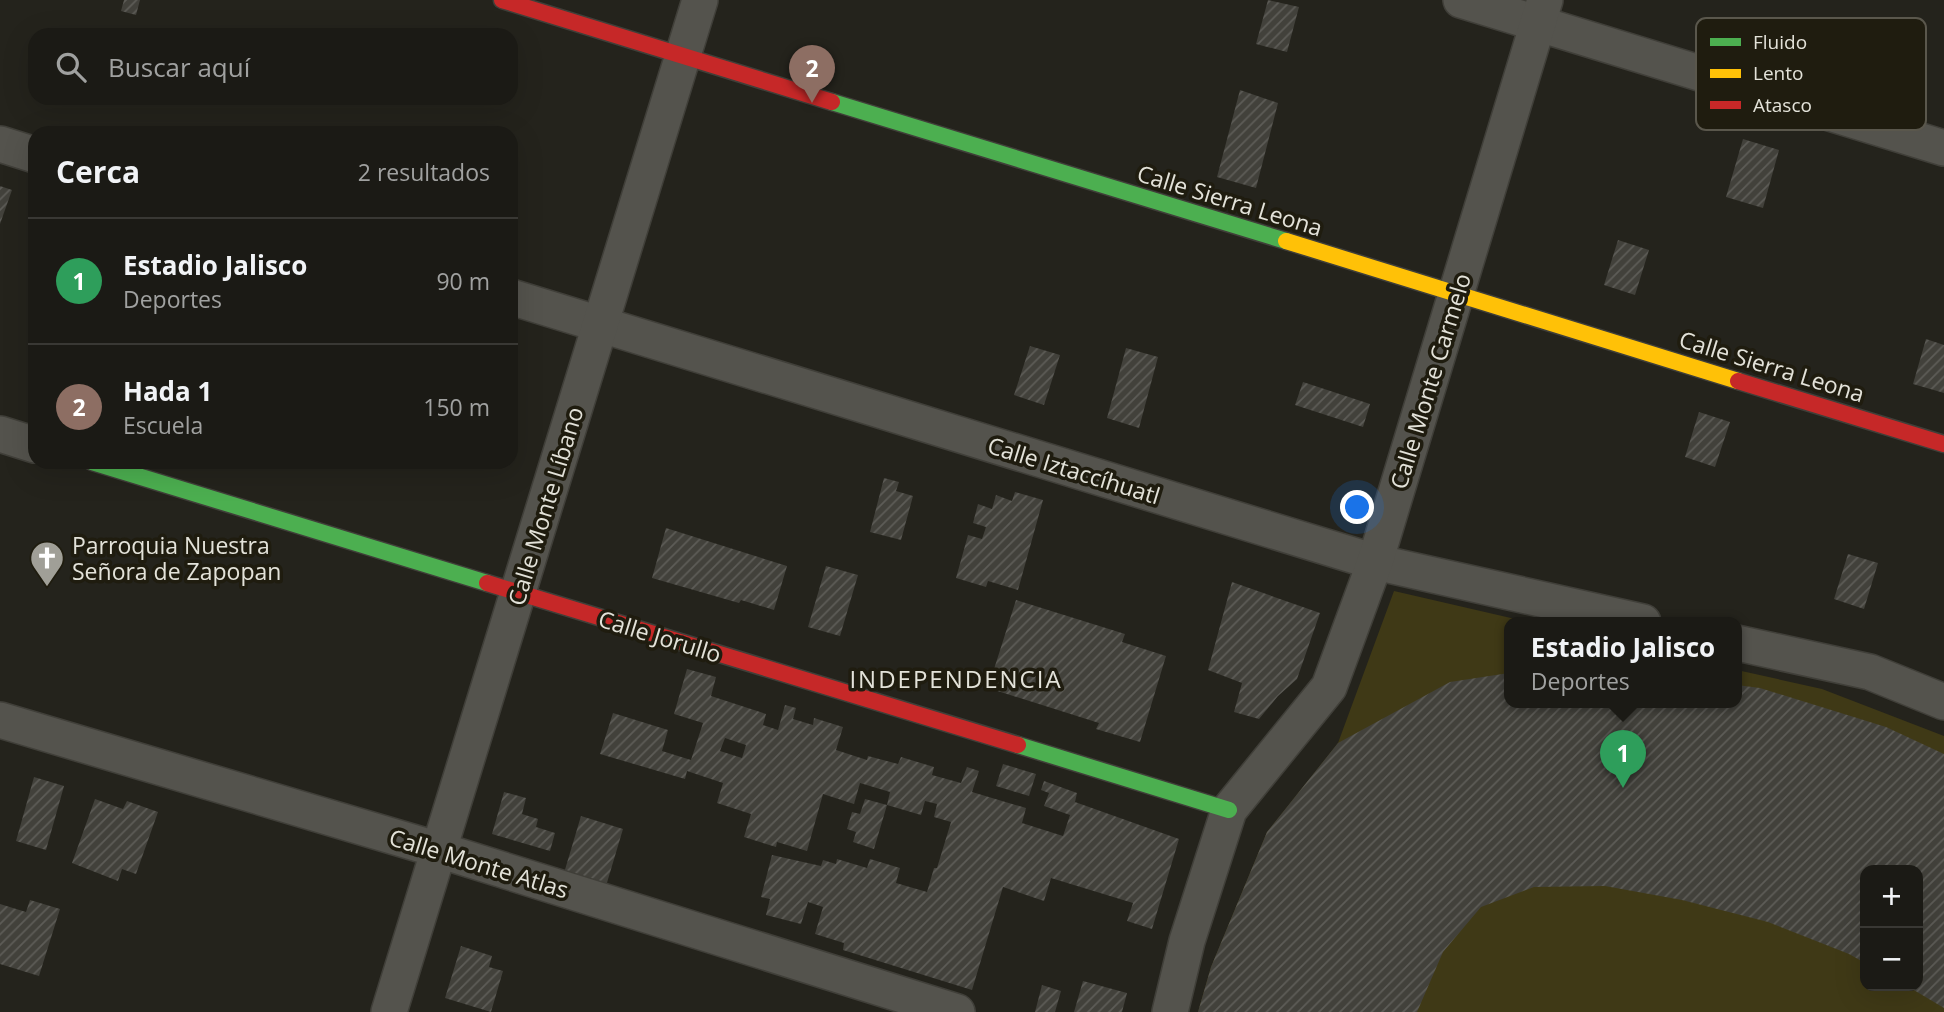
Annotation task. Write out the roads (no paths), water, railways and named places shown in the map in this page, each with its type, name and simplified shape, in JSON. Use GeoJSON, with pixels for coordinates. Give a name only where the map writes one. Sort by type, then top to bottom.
{"type":"FeatureCollection","features":[{"type":"Feature","properties":{"kind":"street","name":"Calle Sierra Leona"},"geometry":{"type":"LineString","coordinates":[[502,0],[1944,443]]}},
{"type":"Feature","properties":{"kind":"street","name":"Calle Monte Líbano"},"geometry":{"type":"LineString","coordinates":[[389,1012],[700,0]]}},
{"type":"Feature","properties":{"kind":"street"},"geometry":{"type":"LineString","coordinates":[[1461,0],[1542,12],[1696,64]]}},
{"type":"Feature","properties":{"kind":"street","name":"Calle Monte Carmelo"},"geometry":{"type":"LineString","coordinates":[[1170,1012],[1187,941],[1229,810],[1329,687],[1375,562],[1542,12]]}},
{"type":"Feature","properties":{"kind":"street"},"geometry":{"type":"LineString","coordinates":[[1891,130],[1944,148]]}},
{"type":"Feature","properties":{"kind":"street"},"geometry":{"type":"LineString","coordinates":[[0,144],[28,153]]}},
{"type":"Feature","properties":{"kind":"street","name":"Calle Iztaccíhuatl"},"geometry":{"type":"LineString","coordinates":[[518,299],[1375,562],[1621,617]]}},
{"type":"Feature","properties":{"kind":"street"},"geometry":{"type":"LineString","coordinates":[[0,434],[28,443]]}},
{"type":"Feature","properties":{"kind":"street","name":"Calle Jorullo"},"geometry":{"type":"LineString","coordinates":[[115,469],[1229,810]]}},
{"type":"Feature","properties":{"kind":"street"},"geometry":{"type":"LineString","coordinates":[[1742,644],[1870,673],[1944,702]]}},
{"type":"Feature","properties":{"kind":"street","name":"Calle Monte Atlas"},"geometry":{"type":"LineString","coordinates":[[0,720],[439,850],[957,1012]]}},
{"type":"Feature","properties":{"kind":"place","name":"Hada 1"},"geometry":{"type":"Point","coordinates":[812,103]}},
{"type":"Feature","properties":{"kind":"place","name":"Parroquia Nuestra Señora de Zapopan"},"geometry":{"type":"Point","coordinates":[47,588]}},
{"type":"Feature","properties":{"kind":"place","name":"Estadio Jalisco"},"geometry":{"type":"Point","coordinates":[1623,788]}},
{"type":"Feature","properties":{"kind":"district","name":"INDEPENDENCIA"},"geometry":{"type":"Point","coordinates":[956,678]}}]}
